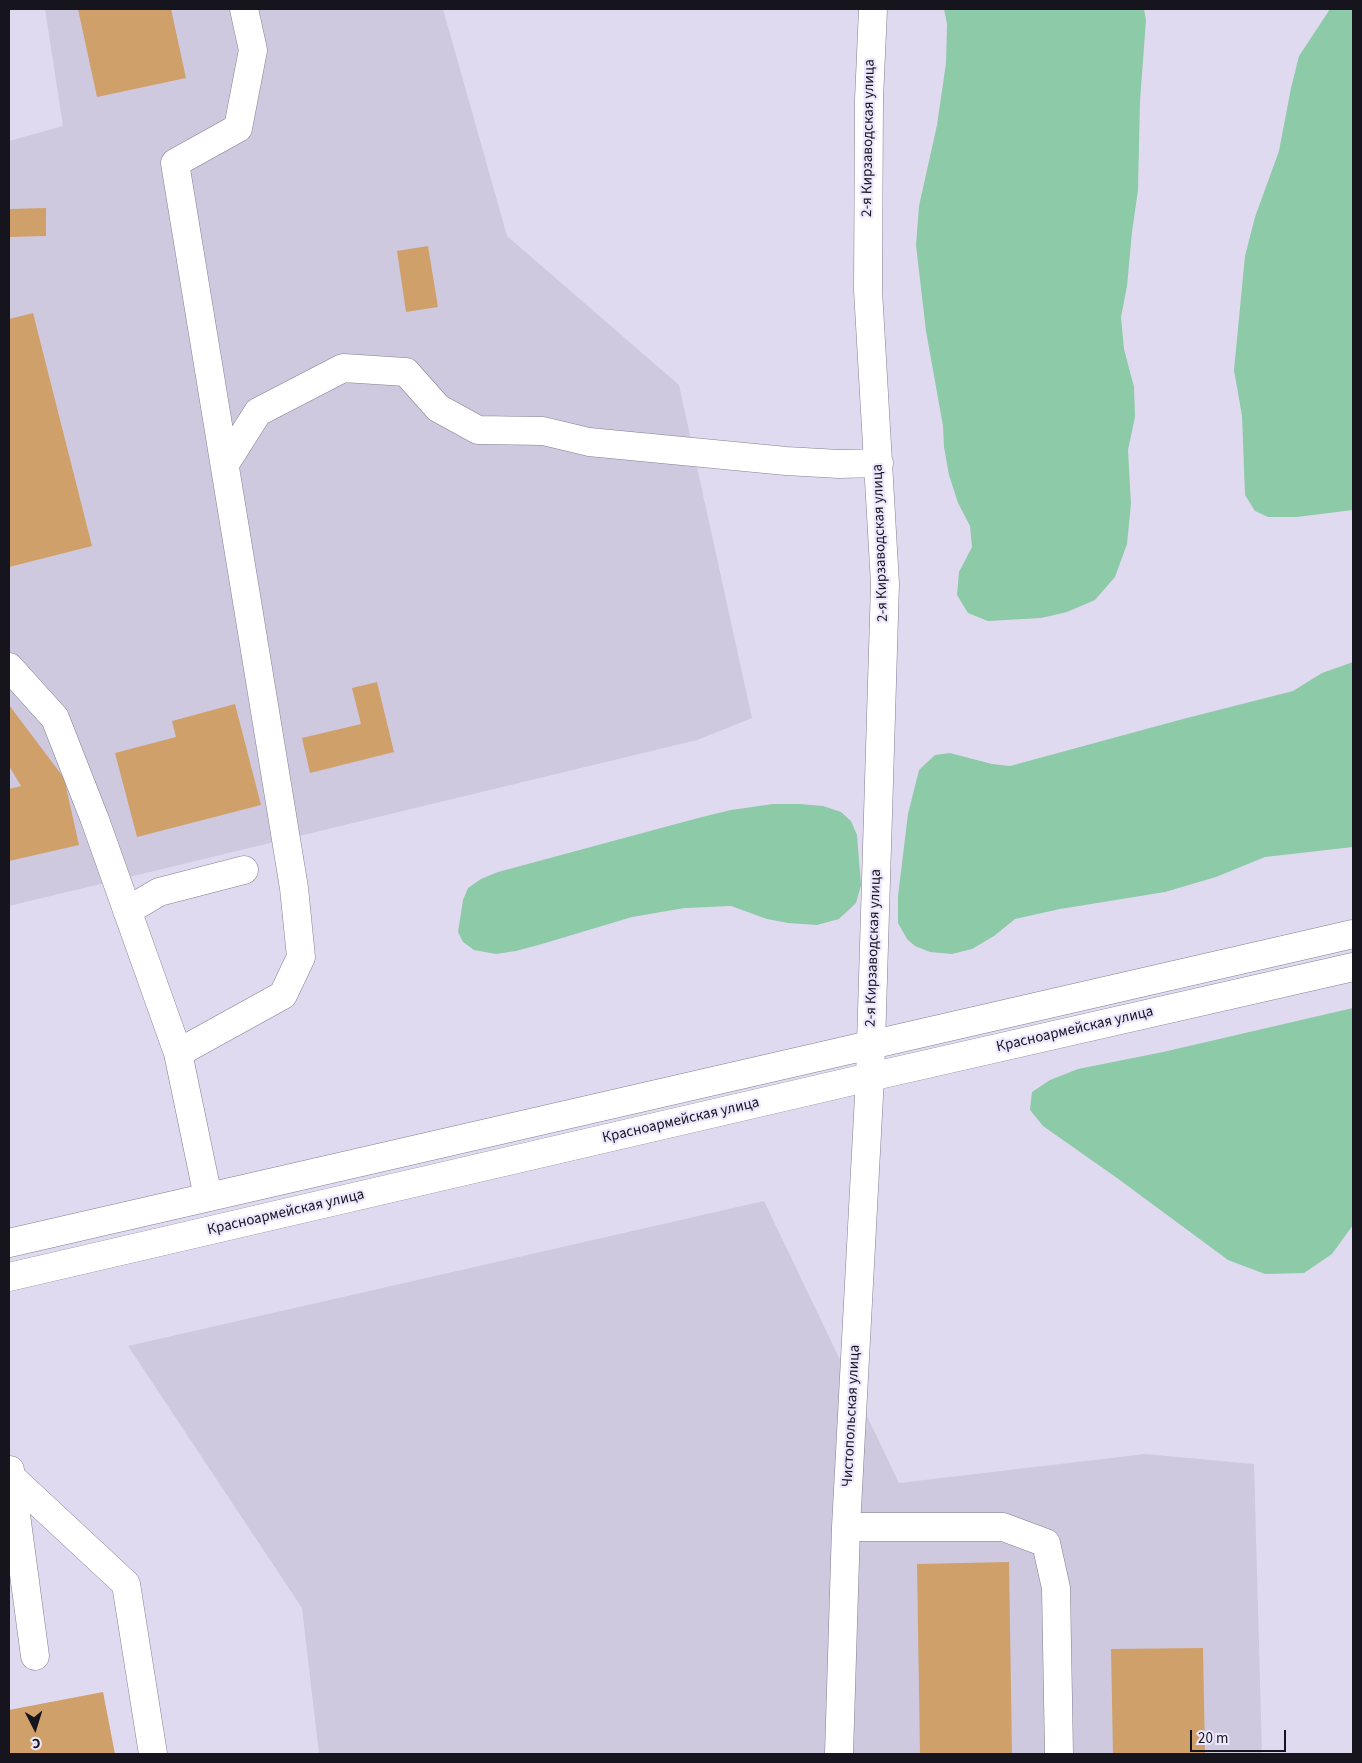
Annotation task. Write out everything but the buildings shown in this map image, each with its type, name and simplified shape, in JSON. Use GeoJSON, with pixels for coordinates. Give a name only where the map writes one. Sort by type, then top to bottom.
{"type":"FeatureCollection","features":[{"type":"Feature","properties":{"kind":"main road"},"geometry":{"type":"LineString","coordinates":[[178,1053],[283,995],[302,957],[294,888],[176,163],[238,128],[253,50],[244,9]]}},
{"type":"Feature","properties":{"kind":"main road","name":"2-я Кирзаводская улица"},"geometry":{"type":"LineString","coordinates":[[870,1077],[885,584],[868,280],[869,99],[873,9]]}},
{"type":"Feature","properties":{"kind":"main road"},"geometry":{"type":"LineString","coordinates":[[225,464],[258,412],[344,368],[406,372],[438,408],[478,430],[543,431],[589,442],[786,462],[879,463]]}},
{"type":"Feature","properties":{"kind":"main road"},"geometry":{"type":"LineString","coordinates":[[9,667],[55,718],[178,1053],[208,1197]]}},
{"type":"Feature","properties":{"kind":"main road"},"geometry":{"type":"LineString","coordinates":[[127,911],[159,892],[244,870]]}},
{"type":"Feature","properties":{"kind":"main road"},"geometry":{"type":"LineString","coordinates":[[9,1243],[1353,934]]}},
{"type":"Feature","properties":{"kind":"main road","name":"Красноармейская улица"},"geometry":{"type":"LineString","coordinates":[[9,1277],[1353,967]]}},
{"type":"Feature","properties":{"kind":"main road","name":"Чистопольская улица"},"geometry":{"type":"LineString","coordinates":[[839,1754],[846,1527],[870,1077]]}},
{"type":"Feature","properties":{"kind":"main road"},"geometry":{"type":"LineString","coordinates":[[10,1468],[35,1656]]}},
{"type":"Feature","properties":{"kind":"main road"},"geometry":{"type":"LineString","coordinates":[[10,1468],[126,1584],[153,1754]]}},
{"type":"Feature","properties":{"kind":"main road"},"geometry":{"type":"LineString","coordinates":[[846,1527],[1003,1527],[1046,1543],[1056,1588],[1059,1754]]}},
{"type":"Feature","properties":{"kind":"shaded area"},"geometry":{"type":"Polygon","coordinates":[[[45,9],[443,9],[507,236],[679,385],[752,718],[697,740],[9,906],[9,141],[63,126],[45,9]]]}},
{"type":"Feature","properties":{"kind":"shaded area"},"geometry":{"type":"Polygon","coordinates":[[[764,1201],[899,1483],[1145,1454],[1254,1464],[1262,1754],[319,1754],[302,1608],[128,1346],[764,1201]]]}},
{"type":"Feature","properties":{"kind":"green space"},"geometry":{"type":"Polygon","coordinates":[[[944,9],[1144,9],[1146,20],[1140,101],[1138,190],[1127,286],[1121,317],[1124,349],[1134,387],[1135,417],[1128,450],[1131,504],[1127,544],[1115,577],[1095,600],[1067,612],[1041,618],[988,621],[968,613],[957,595],[959,572],[972,547],[970,526],[958,503],[949,475],[944,447],[943,426],[926,331],[916,245],[919,206],[937,125],[946,63],[947,24],[944,9]]]}},
{"type":"Feature","properties":{"kind":"green space"},"geometry":{"type":"Polygon","coordinates":[[[1330,9],[1353,9],[1353,510],[1297,517],[1268,517],[1255,511],[1245,495],[1242,416],[1234,370],[1245,256],[1255,217],[1279,151],[1299,56],[1330,9]]]}},
{"type":"Feature","properties":{"kind":"green space"},"geometry":{"type":"Polygon","coordinates":[[[1353,662],[1353,847],[1265,857],[1216,877],[1165,892],[1060,909],[1015,919],[994,936],[972,949],[952,954],[930,952],[915,946],[907,939],[898,923],[898,896],[908,814],[919,770],[935,755],[950,753],[992,764],[1010,766],[1293,691],[1322,673],[1353,662]]]}},
{"type":"Feature","properties":{"kind":"green space"},"geometry":{"type":"Polygon","coordinates":[[[773,804],[823,806],[841,812],[851,821],[857,835],[861,885],[856,903],[839,919],[817,925],[788,923],[767,919],[731,906],[685,908],[632,917],[542,944],[496,954],[474,950],[463,942],[458,932],[463,900],[468,888],[481,879],[498,872],[702,817],[731,810],[773,804]]]}},
{"type":"Feature","properties":{"kind":"green space"},"geometry":{"type":"Polygon","coordinates":[[[1353,1008],[1353,1225],[1332,1254],[1304,1273],[1265,1274],[1228,1260],[1043,1126],[1030,1110],[1032,1092],[1050,1080],[1078,1069],[1163,1052],[1353,1008]]]}}]}
